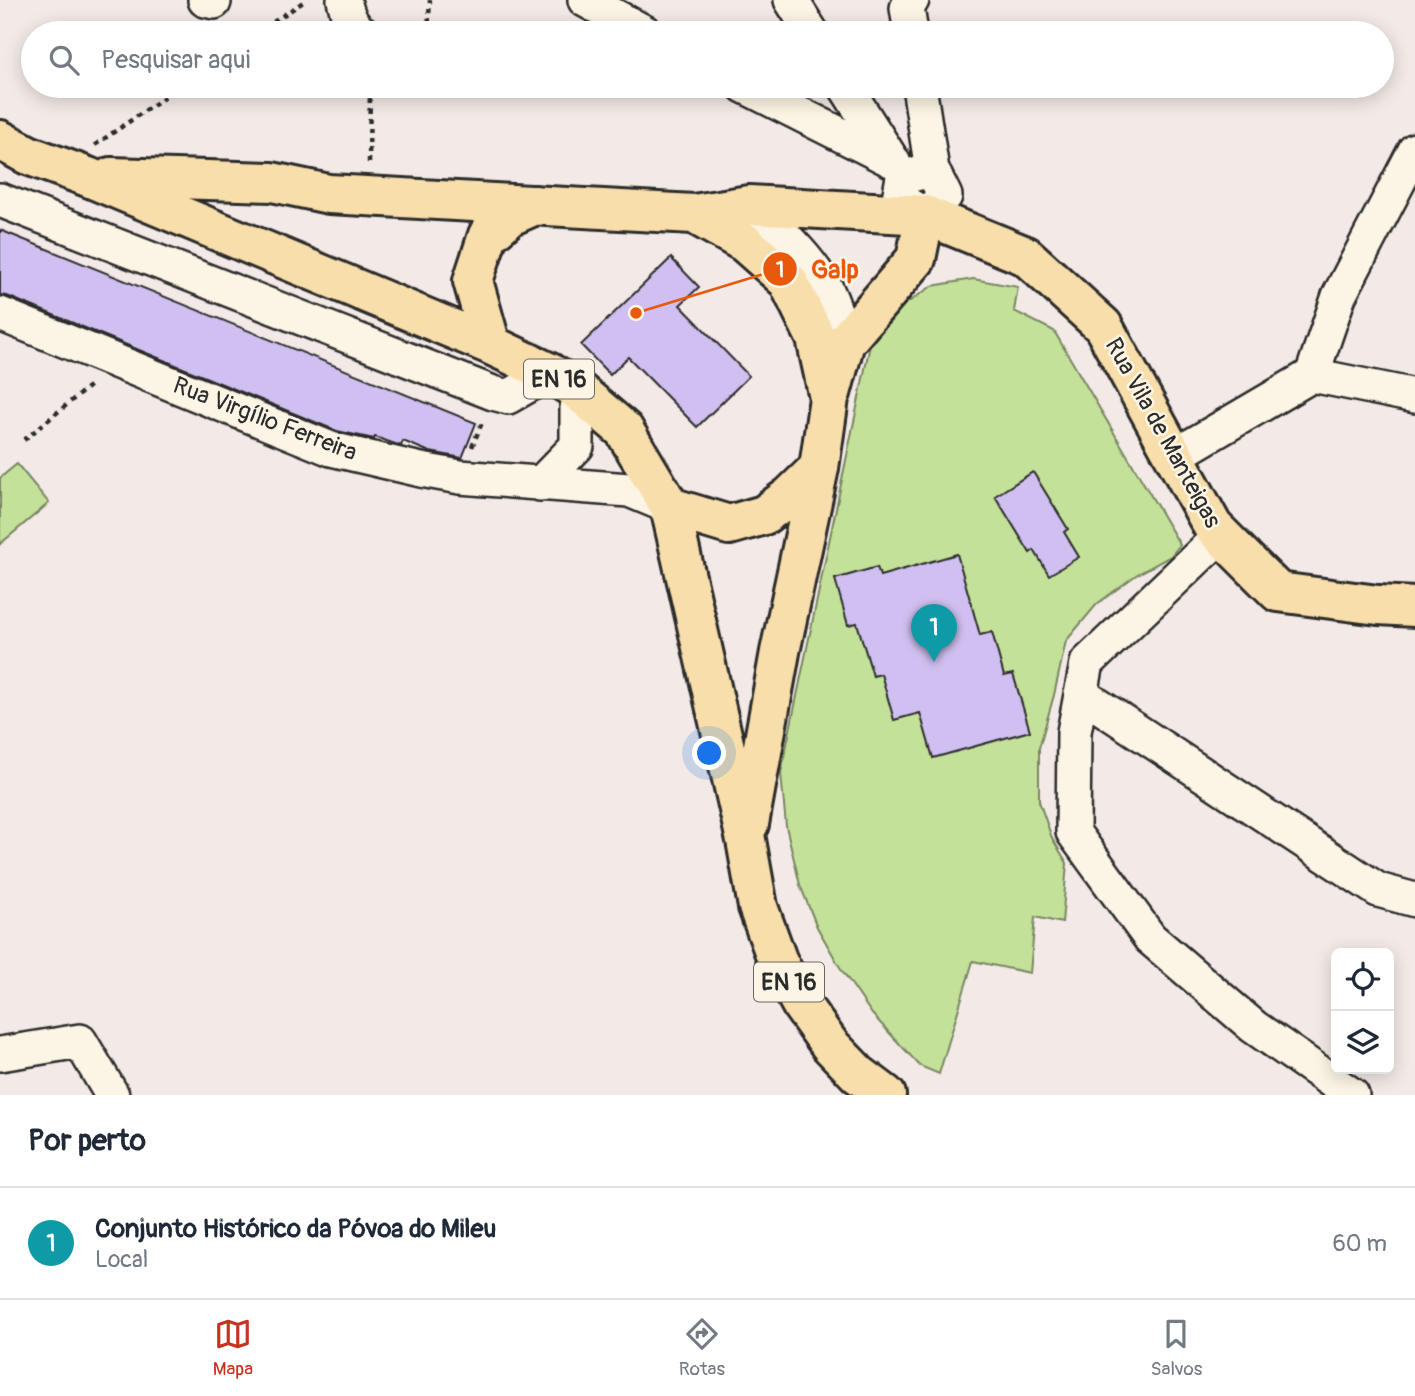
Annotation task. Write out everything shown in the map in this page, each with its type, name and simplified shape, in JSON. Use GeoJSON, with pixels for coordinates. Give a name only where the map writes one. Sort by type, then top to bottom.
{"type":"FeatureCollection","features":[{"type":"Feature","properties":{"kind":"main road","name":"EN 16"},"geometry":{"type":"LineString","coordinates":[[0,140],[28,155],[75,172],[491,345],[564,382],[624,430],[670,507],[746,839],[758,906],[778,962],[802,1006],[830,1045],[858,1074],[886,1095]]}},
{"type":"Feature","properties":{"kind":"main road","name":"EN 16"},"geometry":{"type":"LineString","coordinates":[[75,172],[272,182],[332,176],[369,177],[701,192],[750,205]]}},
{"type":"Feature","properties":{"kind":"main road","name":"EN 16"},"geometry":{"type":"LineString","coordinates":[[272,182],[329,194],[694,214],[745,243],[788,281],[816,338],[830,398],[820,468],[780,652],[746,839]]}},
{"type":"Feature","properties":{"kind":"main road"},"geometry":{"type":"LineString","coordinates":[[491,345],[473,281],[488,235],[510,216],[535,205]]}},
{"type":"Feature","properties":{"kind":"main road","name":"Rua Vila de Manteigas"},"geometry":{"type":"LineString","coordinates":[[694,214],[750,205],[925,215],[1026,256],[1103,326],[1213,527],[1278,592],[1415,607]]}},
{"type":"Feature","properties":{"kind":"main road","name":"EN 16"},"geometry":{"type":"LineString","coordinates":[[654,212],[713,245],[747,272],[780,313],[796,351],[803,402],[802,453],[790,496]]}},
{"type":"Feature","properties":{"kind":"main road"},"geometry":{"type":"LineString","coordinates":[[830,398],[845,342],[916,259],[925,215]]}},
{"type":"Feature","properties":{"kind":"main road"},"geometry":{"type":"LineString","coordinates":[[670,507],[729,525],[764,515],[790,496],[820,468]]}},
{"type":"Feature","properties":{"kind":"street"},"geometry":{"type":"LineString","coordinates":[[344,0],[352,21]]}},
{"type":"Feature","properties":{"kind":"street"},"geometry":{"type":"LineString","coordinates":[[585,0],[624,21]]}},
{"type":"Feature","properties":{"kind":"street"},"geometry":{"type":"LineString","coordinates":[[791,0],[804,21]]}},
{"type":"Feature","properties":{"kind":"street"},"geometry":{"type":"LineString","coordinates":[[768,98],[909,169],[945,196],[925,215]]}},
{"type":"Feature","properties":{"kind":"street"},"geometry":{"type":"LineString","coordinates":[[854,98],[909,169]]}},
{"type":"Feature","properties":{"kind":"street"},"geometry":{"type":"LineString","coordinates":[[909,169],[918,98]]}},
{"type":"Feature","properties":{"kind":"street"},"geometry":{"type":"LineString","coordinates":[[1174,456],[1312,375],[1339,296],[1415,150]]}},
{"type":"Feature","properties":{"kind":"street"},"geometry":{"type":"LineString","coordinates":[[0,200],[494,393],[508,397],[564,382],[576,446],[540,484]]}},
{"type":"Feature","properties":{"kind":"street"},"geometry":{"type":"LineString","coordinates":[[750,205],[801,252],[813,269],[825,287],[845,342]]}},
{"type":"Feature","properties":{"kind":"street","name":"Rua Virgílio Ferreira"},"geometry":{"type":"LineString","coordinates":[[0,314],[331,449],[460,477],[629,491],[670,507]]}},
{"type":"Feature","properties":{"kind":"street"},"geometry":{"type":"LineString","coordinates":[[1312,375],[1415,396]]}},
{"type":"Feature","properties":{"kind":"street"},"geometry":{"type":"LineString","coordinates":[[1221,535],[1087,663],[1074,732],[1073,832],[1150,938],[1254,1027],[1352,1095]]}},
{"type":"Feature","properties":{"kind":"street"},"geometry":{"type":"LineString","coordinates":[[1081,694],[1378,890],[1415,900]]}},
{"type":"Feature","properties":{"kind":"street"},"geometry":{"type":"LineString","coordinates":[[0,1054],[80,1041],[112,1095]]}},
{"type":"Feature","properties":{"kind":"path"},"geometry":{"type":"LineString","coordinates":[[275,21],[306,0]]}},
{"type":"Feature","properties":{"kind":"path"},"geometry":{"type":"LineString","coordinates":[[429,21],[430,0]]}},
{"type":"Feature","properties":{"kind":"path"},"geometry":{"type":"LineString","coordinates":[[75,172],[166,98]]}},
{"type":"Feature","properties":{"kind":"path"},"geometry":{"type":"LineString","coordinates":[[369,177],[370,98]]}},
{"type":"Feature","properties":{"kind":"path"},"geometry":{"type":"LineString","coordinates":[[24,440],[118,362]]}},
{"type":"Feature","properties":{"kind":"path"},"geometry":{"type":"LineString","coordinates":[[460,477],[494,393]]}},
{"type":"Feature","properties":{"kind":"green space"},"geometry":{"type":"Polygon","coordinates":[[[973,279],[1018,287],[1014,311],[1054,331],[1180,545],[1171,556],[1136,575],[1097,604],[1066,641],[1039,748],[1039,801],[1052,838],[1067,863],[1062,923],[1035,917],[1030,973],[973,961],[939,1074],[920,1066],[872,1014],[841,969],[817,927],[800,885],[786,826],[781,773],[871,340],[894,312],[932,286],[973,279]]]}},
{"type":"Feature","properties":{"kind":"green space"},"geometry":{"type":"Polygon","coordinates":[[[17,464],[49,503],[0,544],[0,478],[17,464]]]}},
{"type":"Feature","properties":{"kind":"building"},"geometry":{"type":"Polygon","coordinates":[[[0,230],[476,423],[462,458],[430,452],[403,441],[401,446],[375,437],[374,439],[337,431],[0,295],[0,230]]]}},
{"type":"Feature","properties":{"kind":"building"},"geometry":{"type":"Polygon","coordinates":[[[671,258],[699,287],[680,305],[749,376],[697,427],[628,357],[610,375],[581,345],[671,258]]]}},
{"type":"Feature","properties":{"kind":"building"},"geometry":{"type":"Polygon","coordinates":[[[1033,472],[1068,529],[1064,532],[1079,557],[1049,575],[1034,550],[1030,553],[995,496],[1033,472]]]}},
{"type":"Feature","properties":{"kind":"building"},"geometry":{"type":"Polygon","coordinates":[[[957,554],[980,635],[992,632],[1004,676],[1013,674],[1030,731],[933,758],[920,713],[894,720],[881,674],[873,676],[857,623],[848,625],[835,579],[877,567],[880,576],[957,554]]]}},
{"type":"Feature","properties":{"kind":"place","name":"Galp"},"geometry":{"type":"Point","coordinates":[636,313]}},
{"type":"Feature","properties":{"kind":"place","name":"Conjunto Histórico da Póvoa do Mileu"},"geometry":{"type":"Point","coordinates":[934,662]}}]}
